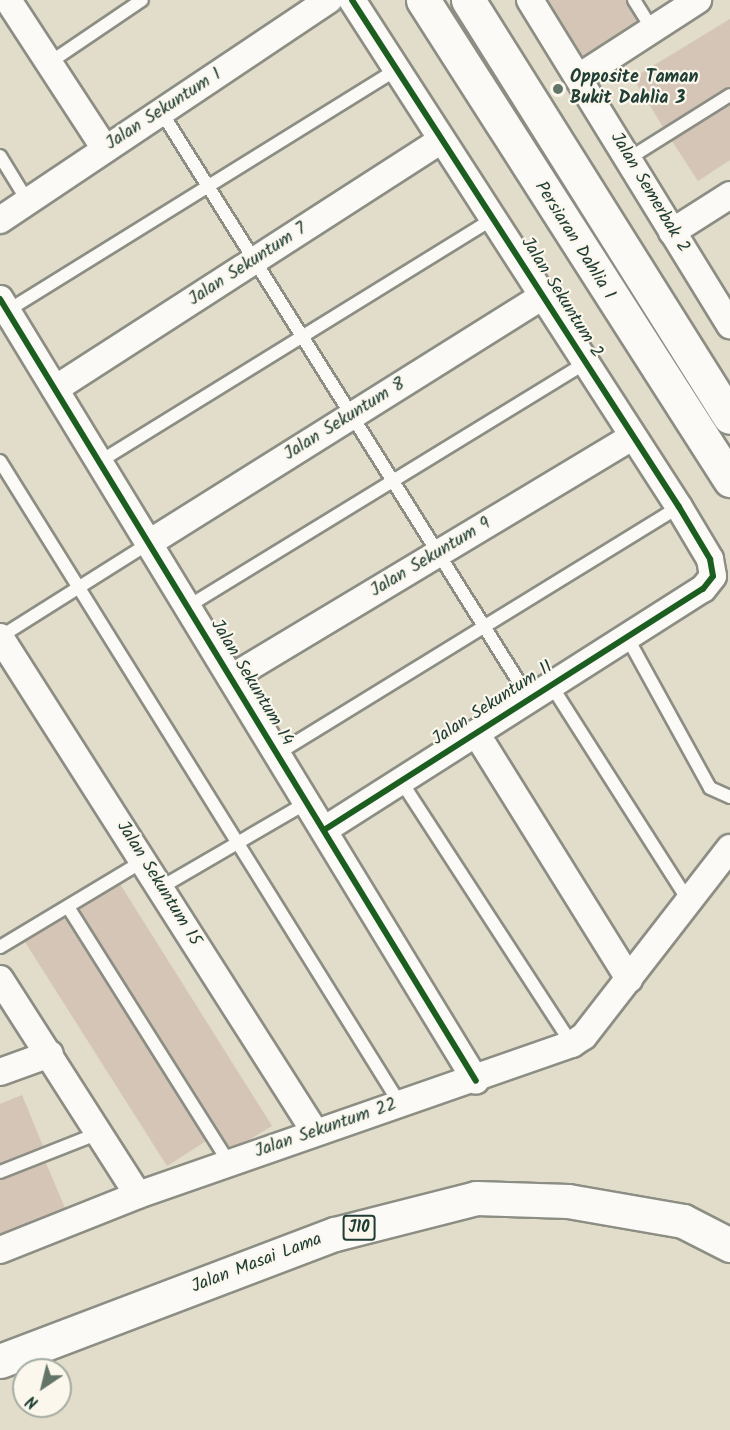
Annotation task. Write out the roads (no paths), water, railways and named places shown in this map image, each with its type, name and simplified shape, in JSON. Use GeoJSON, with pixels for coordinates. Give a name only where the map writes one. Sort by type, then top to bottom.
{"type":"FeatureCollection","features":[{"type":"Feature","properties":{"kind":"street"},"geometry":{"type":"LineString","coordinates":[[8,0],[105,149]]}},
{"type":"Feature","properties":{"kind":"street","name":"Jalan Sekuntum 1"},"geometry":{"type":"LineString","coordinates":[[0,220],[329,0]]}},
{"type":"Feature","properties":{"kind":"street","name":"Jalan Sekuntum 2"},"geometry":{"type":"LineString","coordinates":[[352,0],[678,507],[713,567],[709,583],[678,604]]}},
{"type":"Feature","properties":{"kind":"street","name":"Persiaran Dahlia 1"},"geometry":{"type":"LineString","coordinates":[[423,0],[730,480]]}},
{"type":"Feature","properties":{"kind":"street"},"geometry":{"type":"LineString","coordinates":[[468,0],[730,417]]}},
{"type":"Feature","properties":{"kind":"street","name":"Jalan Semerbak 2"},"geometry":{"type":"LineString","coordinates":[[530,0],[729,321]]}},
{"type":"Feature","properties":{"kind":"street"},"geometry":{"type":"LineString","coordinates":[[579,77],[698,0]]}},
{"type":"Feature","properties":{"kind":"street","name":"Jalan Sekuntum 7"},"geometry":{"type":"LineString","coordinates":[[55,389],[442,140]]}},
{"type":"Feature","properties":{"kind":"street"},"geometry":{"type":"LineString","coordinates":[[672,232],[730,195]]}},
{"type":"Feature","properties":{"kind":"street","name":"Jalan Sekuntum 8"},"geometry":{"type":"LineString","coordinates":[[148,543],[542,296]]}},
{"type":"Feature","properties":{"kind":"street","name":"Jalan Sekuntum 14"},"geometry":{"type":"LineString","coordinates":[[4,305],[476,1082]]}},
{"type":"Feature","properties":{"kind":"street","name":"Jalan Sekuntum 9"},"geometry":{"type":"LineString","coordinates":[[231,678],[632,437]]}},
{"type":"Feature","properties":{"kind":"street","name":"Jalan Sekuntum 11"},"geometry":{"type":"LineString","coordinates":[[324,830],[678,604]]}},
{"type":"Feature","properties":{"kind":"street","name":"Jalan Sekuntum 15"},"geometry":{"type":"LineString","coordinates":[[0,637],[315,1132]]}},
{"type":"Feature","properties":{"kind":"street"},"geometry":{"type":"LineString","coordinates":[[476,733],[630,979]]}},
{"type":"Feature","properties":{"kind":"street","name":"Jalan Sekuntum 22"},"geometry":{"type":"LineString","coordinates":[[0,1250],[138,1195],[315,1132],[476,1082],[572,1044],[630,979],[730,848]]}},
{"type":"Feature","properties":{"kind":"street"},"geometry":{"type":"LineString","coordinates":[[0,980],[50,1054],[138,1195]]}},
{"type":"Feature","properties":{"kind":"street"},"geometry":{"type":"LineString","coordinates":[[0,1072],[50,1054]]}},
{"type":"Feature","properties":{"kind":"street","name":"Jalan Masai Lama"},"geometry":{"type":"LineString","coordinates":[[0,1361],[335,1234],[476,1197],[568,1201],[683,1221],[730,1245]]}},
{"type":"Feature","properties":{"kind":"lane"},"geometry":{"type":"LineString","coordinates":[[49,63],[142,0]]}},
{"type":"Feature","properties":{"kind":"lane"},"geometry":{"type":"LineString","coordinates":[[634,0],[652,29]]}},
{"type":"Feature","properties":{"kind":"lane"},"geometry":{"type":"LineString","coordinates":[[4,305],[208,186],[397,69]]}},
{"type":"Feature","properties":{"kind":"lane"},"geometry":{"type":"LineString","coordinates":[[628,159],[730,95]]}},
{"type":"Feature","properties":{"kind":"lane"},"geometry":{"type":"LineString","coordinates":[[162,113],[485,627],[540,691],[689,903]]}},
{"type":"Feature","properties":{"kind":"lane"},"geometry":{"type":"LineString","coordinates":[[0,156],[27,200]]}},
{"type":"Feature","properties":{"kind":"lane"},"geometry":{"type":"LineString","coordinates":[[99,462],[492,219]]}},
{"type":"Feature","properties":{"kind":"lane"},"geometry":{"type":"LineString","coordinates":[[188,607],[585,364]]}},
{"type":"Feature","properties":{"kind":"lane"},"geometry":{"type":"LineString","coordinates":[[0,460],[400,1104]]}},
{"type":"Feature","properties":{"kind":"lane"},"geometry":{"type":"LineString","coordinates":[[277,754],[678,507]]}},
{"type":"Feature","properties":{"kind":"lane"},"geometry":{"type":"LineString","coordinates":[[0,637],[80,590],[148,543]]}},
{"type":"Feature","properties":{"kind":"lane"},"geometry":{"type":"LineString","coordinates":[[627,637],[710,788],[730,797]]}},
{"type":"Feature","properties":{"kind":"lane"},"geometry":{"type":"LineString","coordinates":[[400,781],[572,1044]]}},
{"type":"Feature","properties":{"kind":"lane"},"geometry":{"type":"LineString","coordinates":[[160,888],[306,803]]}},
{"type":"Feature","properties":{"kind":"lane"},"geometry":{"type":"LineString","coordinates":[[0,947],[143,861]]}},
{"type":"Feature","properties":{"kind":"lane"},"geometry":{"type":"LineString","coordinates":[[68,907],[229,1163]]}},
{"type":"Feature","properties":{"kind":"lane"},"geometry":{"type":"LineString","coordinates":[[0,1172],[99,1133]]}},
{"type":"Feature","properties":{"kind":"place","name":"Opposite Taman Bukit Dahlia 3"},"geometry":{"type":"Point","coordinates":[558,89]}}]}
